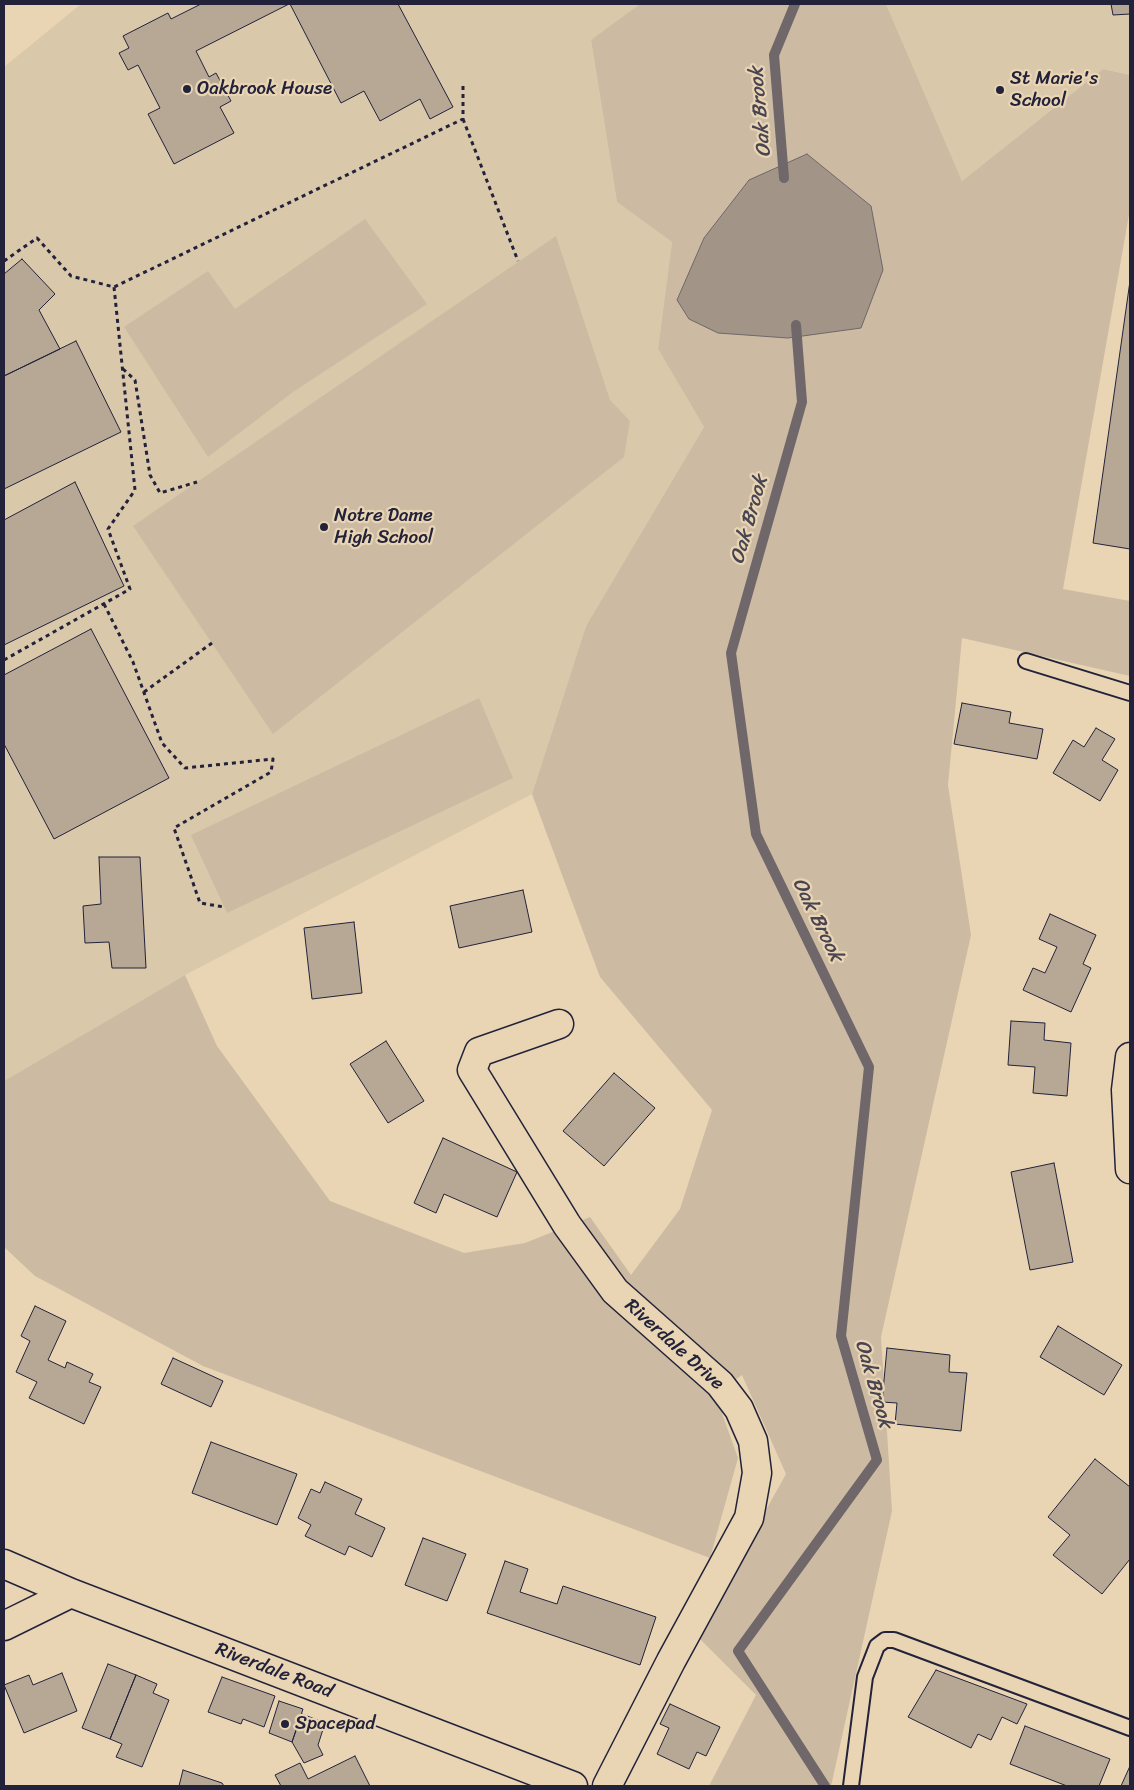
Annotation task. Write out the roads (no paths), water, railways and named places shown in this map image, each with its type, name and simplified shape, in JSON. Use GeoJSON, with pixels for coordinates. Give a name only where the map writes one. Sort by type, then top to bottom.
{"type":"FeatureCollection","features":[{"type":"Feature","properties":{"kind":"street","name":"Riverdale Drive"},"geometry":{"type":"LineString","coordinates":[[559,1024],[479,1052],[472,1070],[567,1225],[615,1291],[720,1384],[739,1409],[753,1441],[756,1473],[749,1518],[671,1661],[607,1786]]}},
{"type":"Feature","properties":{"kind":"street"},"geometry":{"type":"LineString","coordinates":[[1130,1057],[1126,1090],[1130,1170]]}},
{"type":"Feature","properties":{"kind":"street","name":"Riverdale Road"},"geometry":{"type":"LineString","coordinates":[[4,1564],[71,1593],[562,1785]]}},
{"type":"Feature","properties":{"kind":"street"},"geometry":{"type":"LineString","coordinates":[[4,1626],[71,1593]]}},
{"type":"Feature","properties":{"kind":"lane"},"geometry":{"type":"LineString","coordinates":[[1026,661],[1130,693]]}},
{"type":"Feature","properties":{"kind":"lane"},"geometry":{"type":"LineString","coordinates":[[851,1786],[865,1677],[877,1646],[884,1640],[894,1640],[1130,1728]]}},
{"type":"Feature","properties":{"kind":"waterway","name":"Oak Brook"},"geometry":{"type":"LineString","coordinates":[[784,178],[774,55],[795,4]]}},
{"type":"Feature","properties":{"kind":"waterway","name":"Oak Brook"},"geometry":{"type":"LineString","coordinates":[[796,325],[802,402],[731,653],[756,834],[869,1067],[841,1336],[877,1460],[738,1651],[825,1786]]}},
{"type":"Feature","properties":{"kind":"place","name":"Oakbrook House"},"geometry":{"type":"Point","coordinates":[187,89]}},
{"type":"Feature","properties":{"kind":"place","name":"St Marie's School"},"geometry":{"type":"Point","coordinates":[1000,90]}},
{"type":"Feature","properties":{"kind":"place","name":"Notre Dame High School"},"geometry":{"type":"Point","coordinates":[324,527]}},
{"type":"Feature","properties":{"kind":"place","name":"Spacepad"},"geometry":{"type":"Point","coordinates":[285,1724]}}]}
